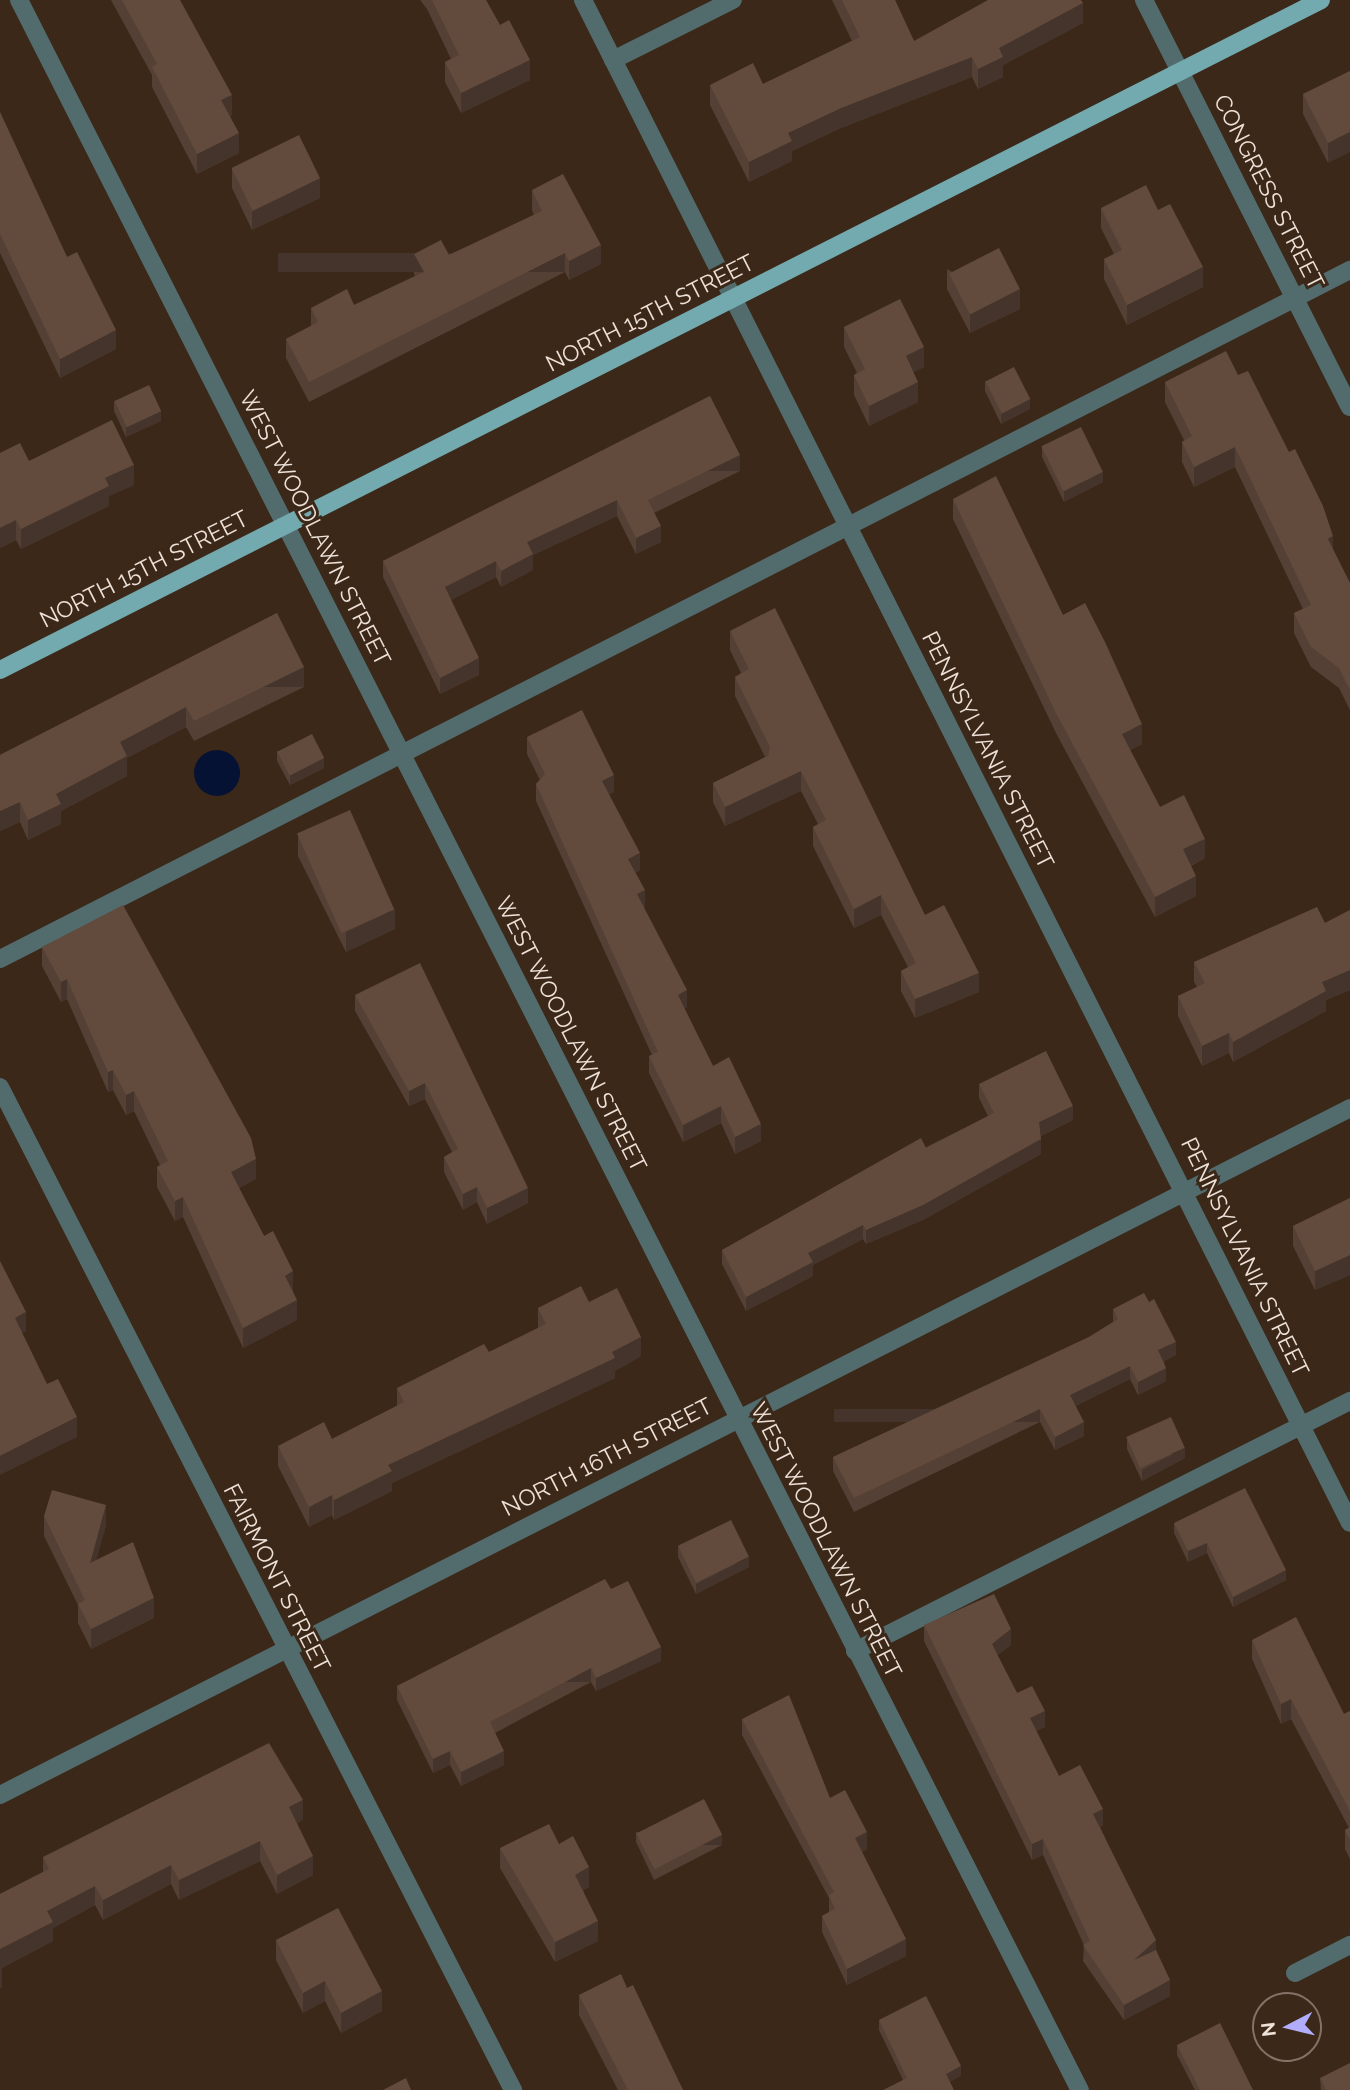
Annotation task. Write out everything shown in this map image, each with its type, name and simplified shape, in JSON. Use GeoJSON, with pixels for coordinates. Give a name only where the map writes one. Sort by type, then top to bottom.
{"type":"FeatureCollection","features":[{"type":"Feature","properties":{"kind":"main road","name":"NORTH 15TH STREET"},"geometry":{"type":"LineString","coordinates":[[0,670],[1321,0]]}},
{"type":"Feature","properties":{"kind":"street","name":"WEST WOODLAWN STREET"},"geometry":{"type":"LineString","coordinates":[[19,0],[401,751],[736,1419],[1080,2090]]}},
{"type":"Feature","properties":{"kind":"street","name":"PENNSYLVANIA STREET"},"geometry":{"type":"LineString","coordinates":[[583,0],[846,525],[1187,1192],[1350,1523]]}},
{"type":"Feature","properties":{"kind":"street"},"geometry":{"type":"LineString","coordinates":[[613,60],[733,0]]}},
{"type":"Feature","properties":{"kind":"street","name":"CONGRESS STREET"},"geometry":{"type":"LineString","coordinates":[[1144,0],[1350,407]]}},
{"type":"Feature","properties":{"kind":"street"},"geometry":{"type":"LineString","coordinates":[[0,959],[401,751],[1350,270]]}},
{"type":"Feature","properties":{"kind":"street","name":"FAIRMONT STREET"},"geometry":{"type":"LineString","coordinates":[[0,1087],[513,2090]]}},
{"type":"Feature","properties":{"kind":"street","name":"NORTH 16TH STREET"},"geometry":{"type":"LineString","coordinates":[[0,1795],[1350,1108]]}},
{"type":"Feature","properties":{"kind":"street"},"geometry":{"type":"LineString","coordinates":[[855,1651],[1350,1401]]}},
{"type":"Feature","properties":{"kind":"street"},"geometry":{"type":"LineString","coordinates":[[1295,1973],[1350,1945]]}},
{"type":"Feature","properties":{"kind":"water"},"geometry":{"type":"Polygon","coordinates":[[[217,750],[234,756],[240,773],[234,790],[217,796],[200,790],[194,773],[200,756],[217,750]]]}},
{"type":"Feature","properties":{"kind":"building"},"geometry":{"type":"Polygon","coordinates":[[[122,0],[180,0],[232,95],[221,100],[239,133],[197,154],[152,67],[157,64],[122,0]]]}},
{"type":"Feature","properties":{"kind":"building"},"geometry":{"type":"Polygon","coordinates":[[[432,0],[486,0],[500,25],[509,20],[530,60],[461,93],[445,62],[459,55],[432,0]]]}},
{"type":"Feature","properties":{"kind":"building"},"geometry":{"type":"Polygon","coordinates":[[[842,0],[895,0],[914,41],[988,0],[1081,0],[1083,3],[999,48],[1003,57],[978,69],[972,57],[841,108],[788,133],[792,141],[749,162],[710,85],[753,63],[763,84],[860,37],[842,0]]]}},
{"type":"Feature","properties":{"kind":"building"},"geometry":{"type":"Polygon","coordinates":[[[1350,71],[1350,132],[1328,143],[1303,94],[1350,71]]]}},
{"type":"Feature","properties":{"kind":"building"},"geometry":{"type":"Polygon","coordinates":[[[0,112],[67,257],[77,252],[116,330],[60,359],[0,234],[0,112]]]}},
{"type":"Feature","properties":{"kind":"building"},"geometry":{"type":"Polygon","coordinates":[[[299,135],[320,178],[253,211],[232,168],[299,135]]]}},
{"type":"Feature","properties":{"kind":"building"},"geometry":{"type":"Polygon","coordinates":[[[563,174],[601,245],[569,261],[565,253],[309,382],[286,339],[318,322],[311,308],[347,289],[354,305],[424,272],[414,254],[441,240],[449,255],[542,211],[532,190],[563,174]]]}},
{"type":"Feature","properties":{"kind":"building"},"geometry":{"type":"Polygon","coordinates":[[[1146,185],[1158,210],[1170,204],[1203,267],[1127,305],[1104,259],[1122,250],[1101,208],[1146,185]]]}},
{"type":"Feature","properties":{"kind":"building"},"geometry":{"type":"Polygon","coordinates":[[[999,248],[1020,289],[970,314],[949,273],[999,248]]]}},
{"type":"Feature","properties":{"kind":"building"},"geometry":{"type":"Polygon","coordinates":[[[900,299],[924,347],[906,356],[918,382],[869,406],[854,375],[865,369],[844,327],[900,299]]]}},
{"type":"Feature","properties":{"kind":"building"},"geometry":{"type":"Polygon","coordinates":[[[1226,351],[1238,375],[1248,371],[1289,452],[1295,449],[1323,506],[1333,536],[1328,539],[1350,583],[1350,690],[1339,668],[1311,647],[1294,613],[1311,605],[1235,447],[1194,467],[1182,442],[1192,436],[1165,382],[1226,351]]]}},
{"type":"Feature","properties":{"kind":"building"},"geometry":{"type":"Polygon","coordinates":[[[1014,367],[1030,399],[1002,414],[985,382],[1014,367]]]}},
{"type":"Feature","properties":{"kind":"building"},"geometry":{"type":"Polygon","coordinates":[[[149,385],[161,411],[127,427],[115,401],[149,385]]]}},
{"type":"Feature","properties":{"kind":"building"},"geometry":{"type":"Polygon","coordinates":[[[710,396],[740,455],[648,500],[661,526],[636,538],[617,500],[527,542],[533,554],[501,571],[496,561],[445,587],[479,658],[440,678],[383,561],[710,396]]]}},
{"type":"Feature","properties":{"kind":"building"},"geometry":{"type":"Polygon","coordinates":[[[112,420],[134,465],[105,478],[109,486],[21,529],[16,520],[0,528],[0,453],[20,443],[29,461],[112,420]]]}},
{"type":"Feature","properties":{"kind":"building"},"geometry":{"type":"Polygon","coordinates":[[[1081,427],[1103,472],[1063,491],[1041,446],[1081,427]]]}},
{"type":"Feature","properties":{"kind":"building"},"geometry":{"type":"Polygon","coordinates":[[[996,476],[1063,615],[1085,603],[1105,642],[1142,724],[1122,734],[1160,807],[1184,795],[1205,839],[1183,849],[1196,876],[1155,897],[1057,715],[953,499],[996,476]]]}},
{"type":"Feature","properties":{"kind":"building"},"geometry":{"type":"Polygon","coordinates":[[[775,608],[925,915],[944,905],[979,973],[915,999],[901,971],[916,963],[881,895],[854,909],[813,827],[826,820],[801,771],[725,807],[713,783],[768,756],[770,747],[735,677],[749,669],[730,631],[775,608]]]}},
{"type":"Feature","properties":{"kind":"building"},"geometry":{"type":"Polygon","coordinates":[[[277,613],[304,667],[194,721],[186,707],[120,742],[127,756],[56,794],[61,804],[28,820],[20,802],[0,811],[0,755],[277,613]]]}},
{"type":"Feature","properties":{"kind":"building"},"geometry":{"type":"Polygon","coordinates":[[[582,710],[614,775],[602,781],[640,853],[628,859],[645,890],[637,894],[687,990],[678,995],[713,1066],[729,1057],[761,1124],[735,1137],[721,1106],[683,1125],[649,1056],[658,1052],[536,784],[545,774],[527,737],[582,710]]]}},
{"type":"Feature","properties":{"kind":"building"},"geometry":{"type":"Polygon","coordinates":[[[312,734],[324,758],[290,776],[277,752],[312,734]]]}},
{"type":"Feature","properties":{"kind":"building"},"geometry":{"type":"Polygon","coordinates":[[[350,810],[394,910],[341,933],[297,834],[350,810]]]}},
{"type":"Feature","properties":{"kind":"building"},"geometry":{"type":"Polygon","coordinates":[[[123,905],[251,1138],[256,1159],[231,1172],[264,1236],[273,1231],[293,1271],[285,1276],[297,1300],[243,1328],[183,1197],[175,1201],[157,1167],[168,1161],[134,1091],[126,1095],[113,1070],[108,1072],[67,979],[61,982],[42,947],[123,905]]]}},
{"type":"Feature","properties":{"kind":"building"},"geometry":{"type":"Polygon","coordinates":[[[1317,907],[1325,923],[1350,910],[1350,970],[1322,982],[1326,991],[1233,1042],[1229,1033],[1202,1046],[1178,996],[1205,983],[1194,962],[1317,907]]]}},
{"type":"Feature","properties":{"kind":"building"},"geometry":{"type":"Polygon","coordinates":[[[420,963],[528,1188],[487,1208],[477,1187],[463,1194],[444,1157],[458,1149],[425,1083],[409,1091],[355,995],[420,963]]]}},
{"type":"Feature","properties":{"kind":"building"},"geometry":{"type":"Polygon","coordinates":[[[1046,1051],[1073,1106],[1039,1122],[1041,1139],[923,1205],[866,1230],[863,1225],[808,1253],[813,1262],[746,1297],[722,1250],[921,1138],[926,1148],[994,1113],[979,1084],[1046,1051]]]}},
{"type":"Feature","properties":{"kind":"building"},"geometry":{"type":"Polygon","coordinates":[[[1350,1198],[1350,1255],[1315,1271],[1293,1226],[1350,1198]]]}},
{"type":"Feature","properties":{"kind":"building"},"geometry":{"type":"Polygon","coordinates":[[[0,1261],[26,1312],[15,1318],[47,1384],[58,1379],[77,1417],[0,1456],[0,1261]]]}},
{"type":"Feature","properties":{"kind":"building"},"geometry":{"type":"Polygon","coordinates":[[[581,1286],[589,1302],[617,1288],[641,1337],[612,1352],[615,1358],[388,1465],[392,1471],[334,1500],[332,1495],[309,1507],[278,1446],[324,1422],[332,1439],[404,1402],[397,1388],[484,1344],[489,1352],[546,1324],[538,1308],[581,1286]]]}},
{"type":"Feature","properties":{"kind":"building"},"geometry":{"type":"Polygon","coordinates":[[[1144,1293],[1149,1302],[1154,1299],[1176,1342],[1158,1350],[1166,1368],[1138,1382],[1130,1366],[1070,1395],[1084,1422],[1055,1437],[1040,1409],[854,1498],[833,1457],[1089,1337],[1118,1319],[1113,1309],[1144,1293]]]}},
{"type":"Feature","properties":{"kind":"building"},"geometry":{"type":"Polygon","coordinates":[[[1171,1417],[1185,1448],[1140,1468],[1126,1437],[1171,1417]]]}},
{"type":"Feature","properties":{"kind":"building"},"geometry":{"type":"Polygon","coordinates":[[[1245,1488],[1286,1570],[1233,1597],[1207,1543],[1188,1551],[1174,1523],[1245,1488]]]}},
{"type":"Feature","properties":{"kind":"building"},"geometry":{"type":"Polygon","coordinates":[[[52,1490],[106,1505],[90,1563],[133,1542],[154,1598],[91,1629],[78,1604],[85,1600],[44,1516],[52,1490]]]}},
{"type":"Feature","properties":{"kind":"building"},"geometry":{"type":"Polygon","coordinates":[[[731,1520],[749,1557],[696,1583],[678,1546],[731,1520]]]}},
{"type":"Feature","properties":{"kind":"building"},"geometry":{"type":"Polygon","coordinates":[[[605,1579],[611,1589],[628,1581],[661,1647],[596,1678],[591,1668],[490,1722],[504,1751],[461,1772],[450,1751],[433,1759],[397,1686],[605,1579]]]}},
{"type":"Feature","properties":{"kind":"building"},"geometry":{"type":"Polygon","coordinates":[[[994,1594],[1011,1629],[992,1644],[1017,1693],[1032,1686],[1045,1711],[1030,1718],[1059,1776],[1080,1765],[1103,1809],[1093,1814],[1156,1940],[1134,1960],[1156,1950],[1170,1980],[1124,2005],[1083,1945],[1090,1941],[1043,1839],[1032,1844],[924,1625],[994,1594]]]}},
{"type":"Feature","properties":{"kind":"building"},"geometry":{"type":"Polygon","coordinates":[[[1296,1617],[1344,1714],[1350,1711],[1350,1811],[1291,1699],[1281,1704],[1252,1640],[1296,1617]]]}},
{"type":"Feature","properties":{"kind":"building"},"geometry":{"type":"Polygon","coordinates":[[[789,1695],[830,1798],[845,1790],[867,1832],[855,1838],[906,1939],[847,1969],[822,1916],[835,1909],[829,1895],[834,1892],[742,1719],[789,1695]]]}},
{"type":"Feature","properties":{"kind":"building"},"geometry":{"type":"Polygon","coordinates":[[[269,1743],[303,1800],[289,1807],[313,1856],[277,1875],[260,1841],[179,1880],[171,1865],[103,1900],[95,1886],[47,1911],[53,1922],[0,1949],[0,1894],[49,1869],[43,1857],[269,1743]]]}},
{"type":"Feature","properties":{"kind":"building"},"geometry":{"type":"Polygon","coordinates":[[[704,1799],[722,1835],[654,1869],[636,1834],[704,1799]]]}},
{"type":"Feature","properties":{"kind":"building"},"geometry":{"type":"Polygon","coordinates":[[[549,1824],[559,1844],[573,1836],[589,1867],[575,1875],[598,1921],[555,1942],[500,1848],[549,1824]]]}},
{"type":"Feature","properties":{"kind":"building"},"geometry":{"type":"Polygon","coordinates":[[[1350,1827],[1350,1840],[1345,1830],[1350,1827]]]}},
{"type":"Feature","properties":{"kind":"building"},"geometry":{"type":"Polygon","coordinates":[[[338,1908],[382,1991],[341,2013],[325,1981],[303,1993],[276,1940],[338,1908]]]}},
{"type":"Feature","properties":{"kind":"building"},"geometry":{"type":"Polygon","coordinates":[[[621,1974],[627,1988],[633,1985],[683,2090],[628,2090],[579,1995],[621,1974]]]}},
{"type":"Feature","properties":{"kind":"building"},"geometry":{"type":"Polygon","coordinates":[[[926,1996],[961,2066],[946,2074],[954,2090],[883,2090],[907,2078],[879,2020],[926,1996]]]}},
{"type":"Feature","properties":{"kind":"building"},"geometry":{"type":"Polygon","coordinates":[[[1220,2023],[1253,2090],[1200,2090],[1177,2045],[1220,2023]]]}},
{"type":"Feature","properties":{"kind":"building"},"geometry":{"type":"Polygon","coordinates":[[[1350,2063],[1350,2090],[1326,2090],[1320,2078],[1350,2063]]]}},
{"type":"Feature","properties":{"kind":"building"},"geometry":{"type":"Polygon","coordinates":[[[406,2078],[411,2090],[383,2090],[406,2078]]]}}]}
